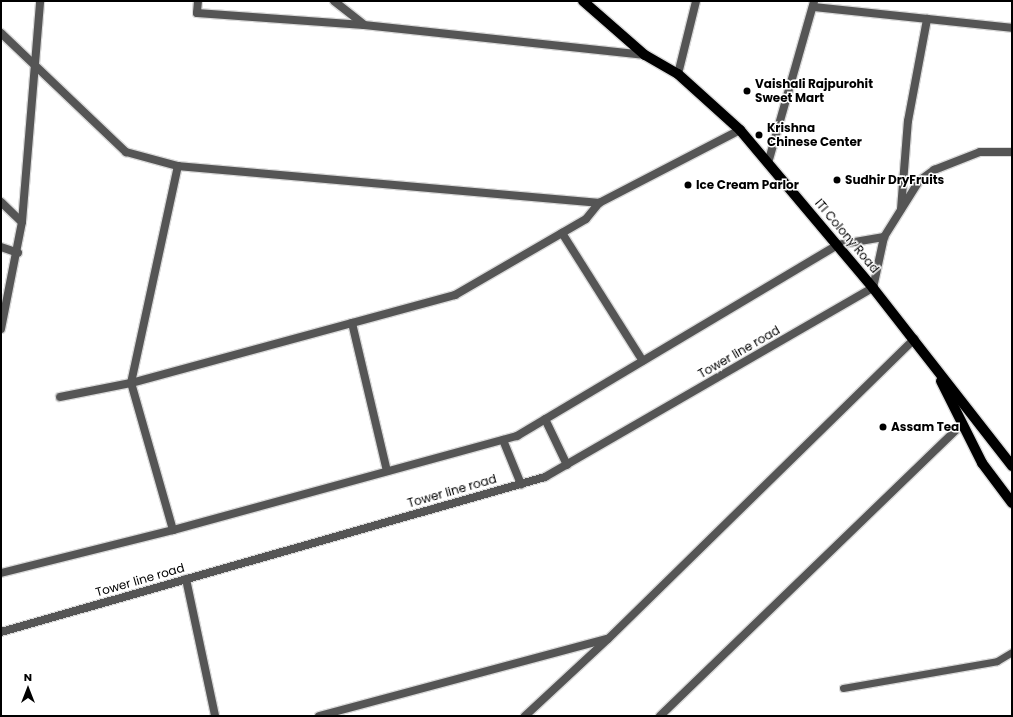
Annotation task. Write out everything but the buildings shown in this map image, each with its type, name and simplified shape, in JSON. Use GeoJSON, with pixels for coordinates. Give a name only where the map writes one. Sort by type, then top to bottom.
{"type":"FeatureCollection","features":[{"type":"Feature","properties":{"kind":"main road","name":"ITI Colony Road"},"geometry":{"type":"LineString","coordinates":[[583,1],[645,54],[678,74],[740,130],[873,288],[1012,466]]}},
{"type":"Feature","properties":{"kind":"main road"},"geometry":{"type":"LineString","coordinates":[[931,361],[982,464],[1012,503]]}},
{"type":"Feature","properties":{"kind":"street"},"geometry":{"type":"LineString","coordinates":[[1,329],[18,253],[22,222],[36,69],[40,1]]}},
{"type":"Feature","properties":{"kind":"street"},"geometry":{"type":"LineString","coordinates":[[198,1],[197,13],[364,24],[645,54]]}},
{"type":"Feature","properties":{"kind":"street"},"geometry":{"type":"LineString","coordinates":[[334,1],[364,24]]}},
{"type":"Feature","properties":{"kind":"street"},"geometry":{"type":"LineString","coordinates":[[678,74],[696,1]]}},
{"type":"Feature","properties":{"kind":"street"},"geometry":{"type":"LineString","coordinates":[[768,163],[814,4],[927,19],[1012,28]]}},
{"type":"Feature","properties":{"kind":"street"},"geometry":{"type":"LineString","coordinates":[[900,209],[906,132],[927,19]]}},
{"type":"Feature","properties":{"kind":"street"},"geometry":{"type":"LineString","coordinates":[[1,33],[36,69],[126,152],[178,166],[599,203]]}},
{"type":"Feature","properties":{"kind":"street"},"geometry":{"type":"LineString","coordinates":[[60,396],[131,383],[456,295],[586,219],[599,203],[740,130]]}},
{"type":"Feature","properties":{"kind":"street"},"geometry":{"type":"LineString","coordinates":[[873,288],[884,237],[900,209],[919,182],[934,170],[980,152],[1012,152]]}},
{"type":"Feature","properties":{"kind":"street"},"geometry":{"type":"LineString","coordinates":[[173,530],[131,383],[178,166]]}},
{"type":"Feature","properties":{"kind":"street"},"geometry":{"type":"LineString","coordinates":[[1,202],[22,222]]}},
{"type":"Feature","properties":{"kind":"street"},"geometry":{"type":"LineString","coordinates":[[562,233],[643,361]]}},
{"type":"Feature","properties":{"kind":"street"},"geometry":{"type":"LineString","coordinates":[[1,573],[173,530],[517,436],[837,245],[884,237]]}},
{"type":"Feature","properties":{"kind":"street"},"geometry":{"type":"LineString","coordinates":[[1,247],[18,253]]}},
{"type":"Feature","properties":{"kind":"street","name":"Tower line road"},"geometry":{"type":"LineString","coordinates":[[1,632],[545,477],[873,288]]}},
{"type":"Feature","properties":{"kind":"street"},"geometry":{"type":"LineString","coordinates":[[352,323],[388,471]]}},
{"type":"Feature","properties":{"kind":"street"},"geometry":{"type":"LineString","coordinates":[[525,716],[608,639],[914,339]]}},
{"type":"Feature","properties":{"kind":"street"},"geometry":{"type":"LineString","coordinates":[[545,419],[567,465]]}},
{"type":"Feature","properties":{"kind":"street"},"geometry":{"type":"LineString","coordinates":[[660,716],[962,424]]}},
{"type":"Feature","properties":{"kind":"street"},"geometry":{"type":"LineString","coordinates":[[503,440],[521,484]]}},
{"type":"Feature","properties":{"kind":"street"},"geometry":{"type":"LineString","coordinates":[[186,579],[215,716]]}},
{"type":"Feature","properties":{"kind":"street"},"geometry":{"type":"LineString","coordinates":[[319,716],[608,639]]}},
{"type":"Feature","properties":{"kind":"lane"},"geometry":{"type":"LineString","coordinates":[[843,688],[997,661],[1012,652]]}},
{"type":"Feature","properties":{"kind":"place","name":"Vaishali Rajpurohit Sweet Mart"},"geometry":{"type":"Point","coordinates":[747,91]}},
{"type":"Feature","properties":{"kind":"place","name":"Krishna Chinese Center"},"geometry":{"type":"Point","coordinates":[759,135]}},
{"type":"Feature","properties":{"kind":"place","name":"Sudhir DryFruits"},"geometry":{"type":"Point","coordinates":[837,180]}},
{"type":"Feature","properties":{"kind":"place","name":"Ice Cream Parlor"},"geometry":{"type":"Point","coordinates":[688,185]}},
{"type":"Feature","properties":{"kind":"place","name":"Assam Tea"},"geometry":{"type":"Point","coordinates":[883,427]}}]}
